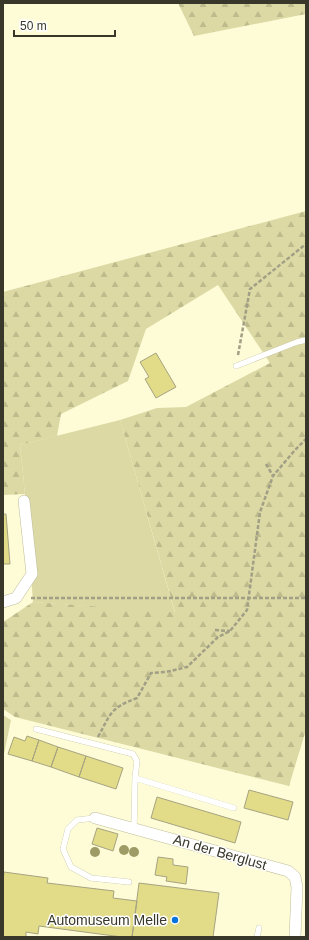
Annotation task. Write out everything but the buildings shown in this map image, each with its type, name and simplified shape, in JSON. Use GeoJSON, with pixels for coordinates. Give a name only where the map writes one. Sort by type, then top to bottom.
{"type":"FeatureCollection","features":[{"type":"Feature","properties":{"kind":"street"},"geometry":{"type":"LineString","coordinates":[[3,602],[16,598],[32,574],[24,501]]}},
{"type":"Feature","properties":{"kind":"street","name":"An der Berglust"},"geometry":{"type":"LineString","coordinates":[[95,818],[288,871],[295,877],[302,888],[295,937]]}},
{"type":"Feature","properties":{"kind":"lane"},"geometry":{"type":"LineString","coordinates":[[236,366],[297,342],[306,340]]}},
{"type":"Feature","properties":{"kind":"lane"},"geometry":{"type":"LineString","coordinates":[[36,729],[133,754],[137,762],[135,778],[134,828]]}},
{"type":"Feature","properties":{"kind":"lane"},"geometry":{"type":"LineString","coordinates":[[135,778],[234,808]]}},
{"type":"Feature","properties":{"kind":"lane"},"geometry":{"type":"LineString","coordinates":[[95,818],[77,820],[68,829],[63,849],[71,867],[91,878],[129,882]]}},
{"type":"Feature","properties":{"kind":"lane"},"geometry":{"type":"LineString","coordinates":[[257,937],[259,928]]}},
{"type":"Feature","properties":{"kind":"path"},"geometry":{"type":"LineString","coordinates":[[236,366],[250,289],[306,244]]}},
{"type":"Feature","properties":{"kind":"path"},"geometry":{"type":"LineString","coordinates":[[96,744],[97,739],[111,713],[121,704],[137,698],[151,673],[166,672],[187,667],[218,638],[230,631],[247,610],[260,512],[273,476],[306,439]]}},
{"type":"Feature","properties":{"kind":"path"},"geometry":{"type":"LineString","coordinates":[[266,464],[273,476]]}},
{"type":"Feature","properties":{"kind":"path"},"geometry":{"type":"LineString","coordinates":[[16,598],[306,598]]}},
{"type":"Feature","properties":{"kind":"path"},"geometry":{"type":"LineString","coordinates":[[215,630],[230,631]]}},
{"type":"Feature","properties":{"kind":"green space"},"geometry":{"type":"Polygon","coordinates":[[[178,3],[306,3],[306,14],[194,36],[178,3]]]}},
{"type":"Feature","properties":{"kind":"green space"},"geometry":{"type":"Polygon","coordinates":[[[306,211],[306,730],[289,786],[15,717],[3,709],[3,622],[33,602],[175,612],[120,420],[157,408],[186,407],[270,363],[218,285],[146,329],[128,381],[61,414],[57,436],[20,445],[25,494],[3,495],[3,292],[306,211]]]}},
{"type":"Feature","properties":{"kind":"green space"},"geometry":{"type":"Polygon","coordinates":[[[120,420],[175,613],[33,602],[20,445],[120,420]]]}},
{"type":"Feature","properties":{"kind":"green space"},"geometry":{"type":"Polygon","coordinates":[[[3,715],[11,720],[3,759],[3,715]]]}},
{"type":"Feature","properties":{"kind":"place","name":"Automuseum Melle"},"geometry":{"type":"Point","coordinates":[175,920]}}]}
